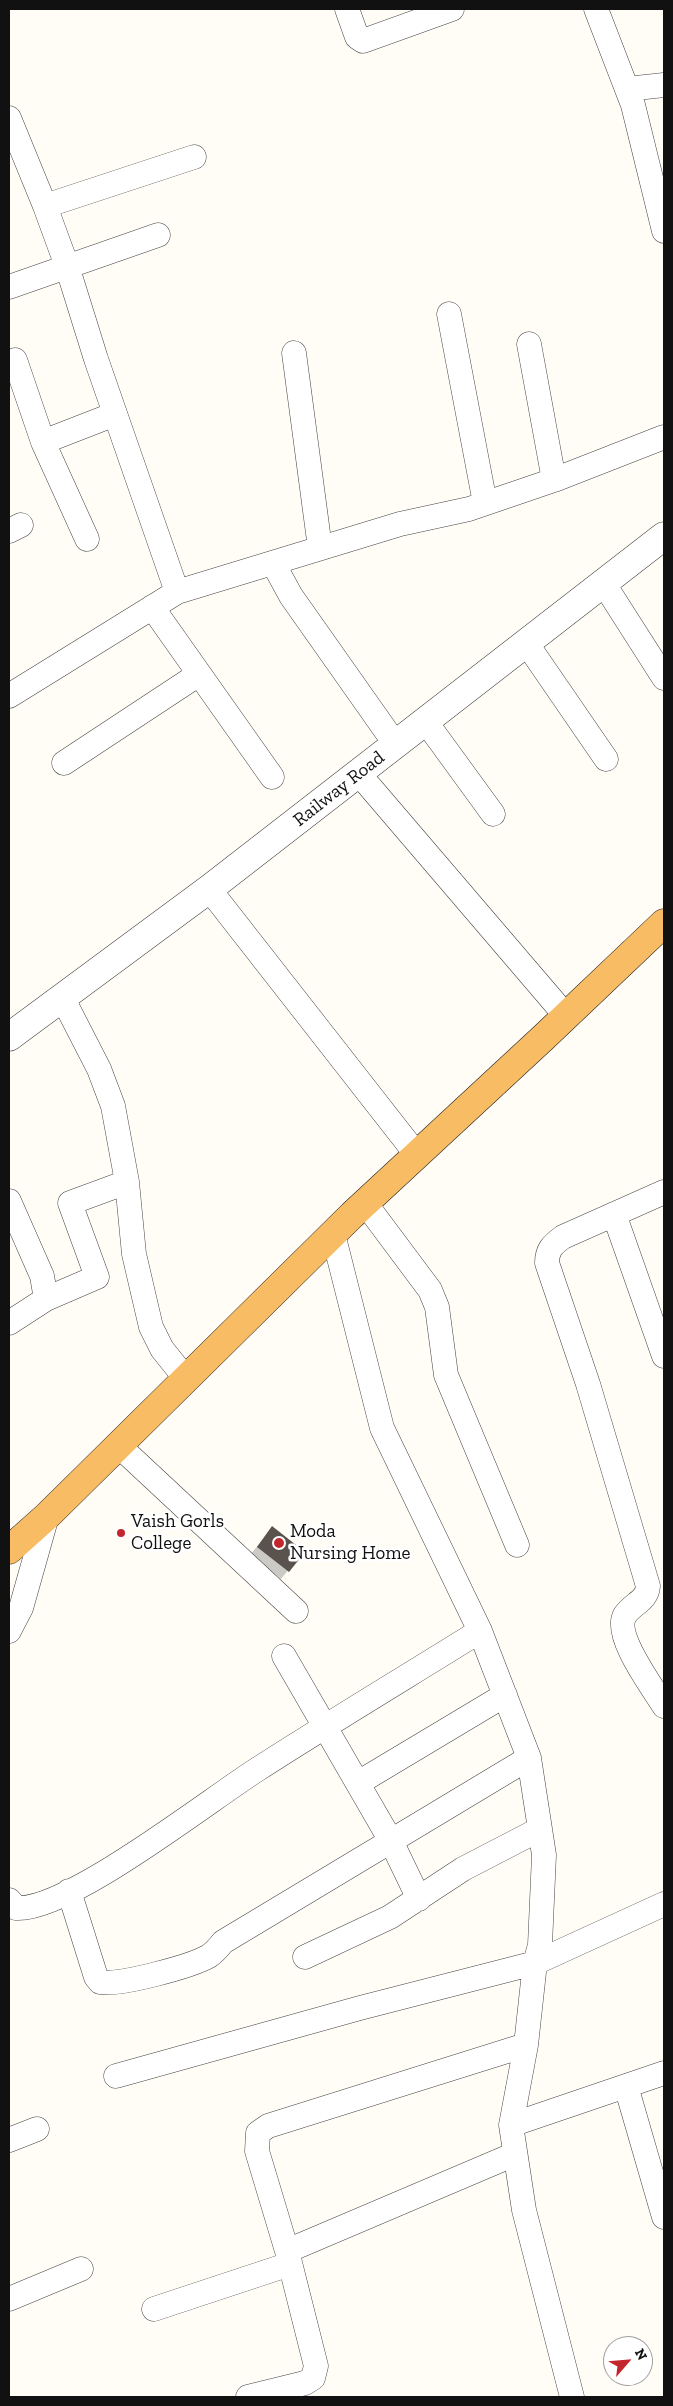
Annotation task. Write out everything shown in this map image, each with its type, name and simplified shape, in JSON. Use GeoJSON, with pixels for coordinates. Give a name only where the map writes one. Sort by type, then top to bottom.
{"type":"FeatureCollection","features":[{"type":"Feature","properties":{"kind":"highway"},"geometry":{"type":"LineString","coordinates":[[9,1550],[47,1516],[365,1203],[664,923]]}},
{"type":"Feature","properties":{"kind":"street"},"geometry":{"type":"LineString","coordinates":[[347,9],[357,37],[363,41],[452,9]]}},
{"type":"Feature","properties":{"kind":"street"},"geometry":{"type":"LineString","coordinates":[[596,9],[633,105],[663,219]]}},
{"type":"Feature","properties":{"kind":"street"},"geometry":{"type":"LineString","coordinates":[[627,89],[664,85]]}},
{"type":"Feature","properties":{"kind":"street"},"geometry":{"type":"LineString","coordinates":[[9,118],[16,156],[46,206],[115,414],[177,592]]}},
{"type":"Feature","properties":{"kind":"street"},"geometry":{"type":"LineString","coordinates":[[46,206],[194,156]]}},
{"type":"Feature","properties":{"kind":"street"},"geometry":{"type":"LineString","coordinates":[[9,287],[158,235]]}},
{"type":"Feature","properties":{"kind":"street"},"geometry":{"type":"LineString","coordinates":[[449,314],[486,503]]}},
{"type":"Feature","properties":{"kind":"street"},"geometry":{"type":"LineString","coordinates":[[529,344],[554,480]]}},
{"type":"Feature","properties":{"kind":"street"},"geometry":{"type":"LineString","coordinates":[[294,353],[320,548]]}},
{"type":"Feature","properties":{"kind":"street"},"geometry":{"type":"LineString","coordinates":[[14,360],[43,442],[87,539]]}},
{"type":"Feature","properties":{"kind":"street"},"geometry":{"type":"LineString","coordinates":[[43,442],[115,414]]}},
{"type":"Feature","properties":{"kind":"street"},"geometry":{"type":"LineString","coordinates":[[9,696],[177,592],[400,524],[486,503],[554,480],[664,437]]}},
{"type":"Feature","properties":{"kind":"street","name":"Railway Road"},"geometry":{"type":"LineString","coordinates":[[9,1037],[209,889],[664,536]]}},
{"type":"Feature","properties":{"kind":"street"},"geometry":{"type":"LineString","coordinates":[[274,563],[291,596],[396,745]]}},
{"type":"Feature","properties":{"kind":"street"},"geometry":{"type":"LineString","coordinates":[[604,584],[664,678]]}},
{"type":"Feature","properties":{"kind":"street"},"geometry":{"type":"LineString","coordinates":[[152,607],[272,776]]}},
{"type":"Feature","properties":{"kind":"street"},"geometry":{"type":"LineString","coordinates":[[527,644],[606,759]]}},
{"type":"Feature","properties":{"kind":"street"},"geometry":{"type":"LineString","coordinates":[[64,763],[199,674]]}},
{"type":"Feature","properties":{"kind":"street"},"geometry":{"type":"LineString","coordinates":[[426,722],[493,814]]}},
{"type":"Feature","properties":{"kind":"street"},"geometry":{"type":"LineString","coordinates":[[359,774],[566,1016]]}},
{"type":"Feature","properties":{"kind":"street"},"geometry":{"type":"LineString","coordinates":[[209,889],[417,1155]]}},
{"type":"Feature","properties":{"kind":"street"},"geometry":{"type":"LineString","coordinates":[[62,997],[100,1069],[110,1097],[127,1182],[134,1254],[150,1327],[162,1349],[186,1379]]}},
{"type":"Feature","properties":{"kind":"street"},"geometry":{"type":"LineString","coordinates":[[9,1323],[46,1299],[97,1277],[70,1203],[127,1182]]}},
{"type":"Feature","properties":{"kind":"street"},"geometry":{"type":"LineString","coordinates":[[662,1697],[627,1644],[622,1628],[624,1618],[630,1609],[645,1598],[648,1586],[588,1384],[547,1263],[547,1254],[552,1246],[563,1237],[664,1192]]}},
{"type":"Feature","properties":{"kind":"street"},"geometry":{"type":"LineString","coordinates":[[9,1201],[42,1276],[46,1299]]}},
{"type":"Feature","properties":{"kind":"street"},"geometry":{"type":"LineString","coordinates":[[365,1203],[430,1290],[437,1307],[446,1376],[518,1545]]}},
{"type":"Feature","properties":{"kind":"street"},"geometry":{"type":"LineString","coordinates":[[614,1214],[664,1356]]}},
{"type":"Feature","properties":{"kind":"street"},"geometry":{"type":"LineString","coordinates":[[333,1234],[382,1428],[480,1631],[529,1758],[540,1829],[543,1864],[540,1945],[535,1963],[526,2045],[511,2125],[524,2210],[572,2397]]}},
{"type":"Feature","properties":{"kind":"street"},"geometry":{"type":"LineString","coordinates":[[118,1446],[296,1611]]}},
{"type":"Feature","properties":{"kind":"street"},"geometry":{"type":"LineString","coordinates":[[9,1631],[21,1608],[47,1516]]}},
{"type":"Feature","properties":{"kind":"street"},"geometry":{"type":"LineString","coordinates":[[9,1900],[16,1908],[37,1904],[97,1878],[256,1770],[480,1631]]}},
{"type":"Feature","properties":{"kind":"street"},"geometry":{"type":"LineString","coordinates":[[284,1656],[391,1841],[419,1899]]}},
{"type":"Feature","properties":{"kind":"street"},"geometry":{"type":"LineString","coordinates":[[358,1783],[505,1695]]}},
{"type":"Feature","properties":{"kind":"street"},"geometry":{"type":"LineString","coordinates":[[69,1891],[96,1977],[100,1982],[120,1982],[208,1957],[223,1942],[529,1758]]}},
{"type":"Feature","properties":{"kind":"street"},"geometry":{"type":"LineString","coordinates":[[305,1957],[363,1930],[419,1899],[463,1869],[540,1829]]}},
{"type":"Feature","properties":{"kind":"street"},"geometry":{"type":"LineString","coordinates":[[116,2076],[360,2008],[535,1963],[664,1904]]}},
{"type":"Feature","properties":{"kind":"street"},"geometry":{"type":"LineString","coordinates":[[248,2397],[305,2383],[314,2378],[316,2366],[289,2258],[257,2151],[258,2133],[268,2126],[526,2045]]}},
{"type":"Feature","properties":{"kind":"street"},"geometry":{"type":"LineString","coordinates":[[511,2125],[664,2072]]}},
{"type":"Feature","properties":{"kind":"street"},"geometry":{"type":"LineString","coordinates":[[626,2086],[664,2217]]}},
{"type":"Feature","properties":{"kind":"street"},"geometry":{"type":"LineString","coordinates":[[9,2140],[37,2129]]}},
{"type":"Feature","properties":{"kind":"street"},"geometry":{"type":"LineString","coordinates":[[154,2309],[289,2258],[515,2154]]}},
{"type":"Feature","properties":{"kind":"street"},"geometry":{"type":"LineString","coordinates":[[9,2299],[81,2269]]}},
{"type":"Feature","properties":{"kind":"building"},"geometry":{"type":"Polygon","coordinates":[[[272,1526],[305,1552],[289,1572],[257,1547],[272,1526]]]}},
{"type":"Feature","properties":{"kind":"place","name":"Vaish Gorls College"},"geometry":{"type":"Point","coordinates":[121,1533]}},
{"type":"Feature","properties":{"kind":"place","name":"Moda Nursing Home"},"geometry":{"type":"Point","coordinates":[279,1543]}}]}
